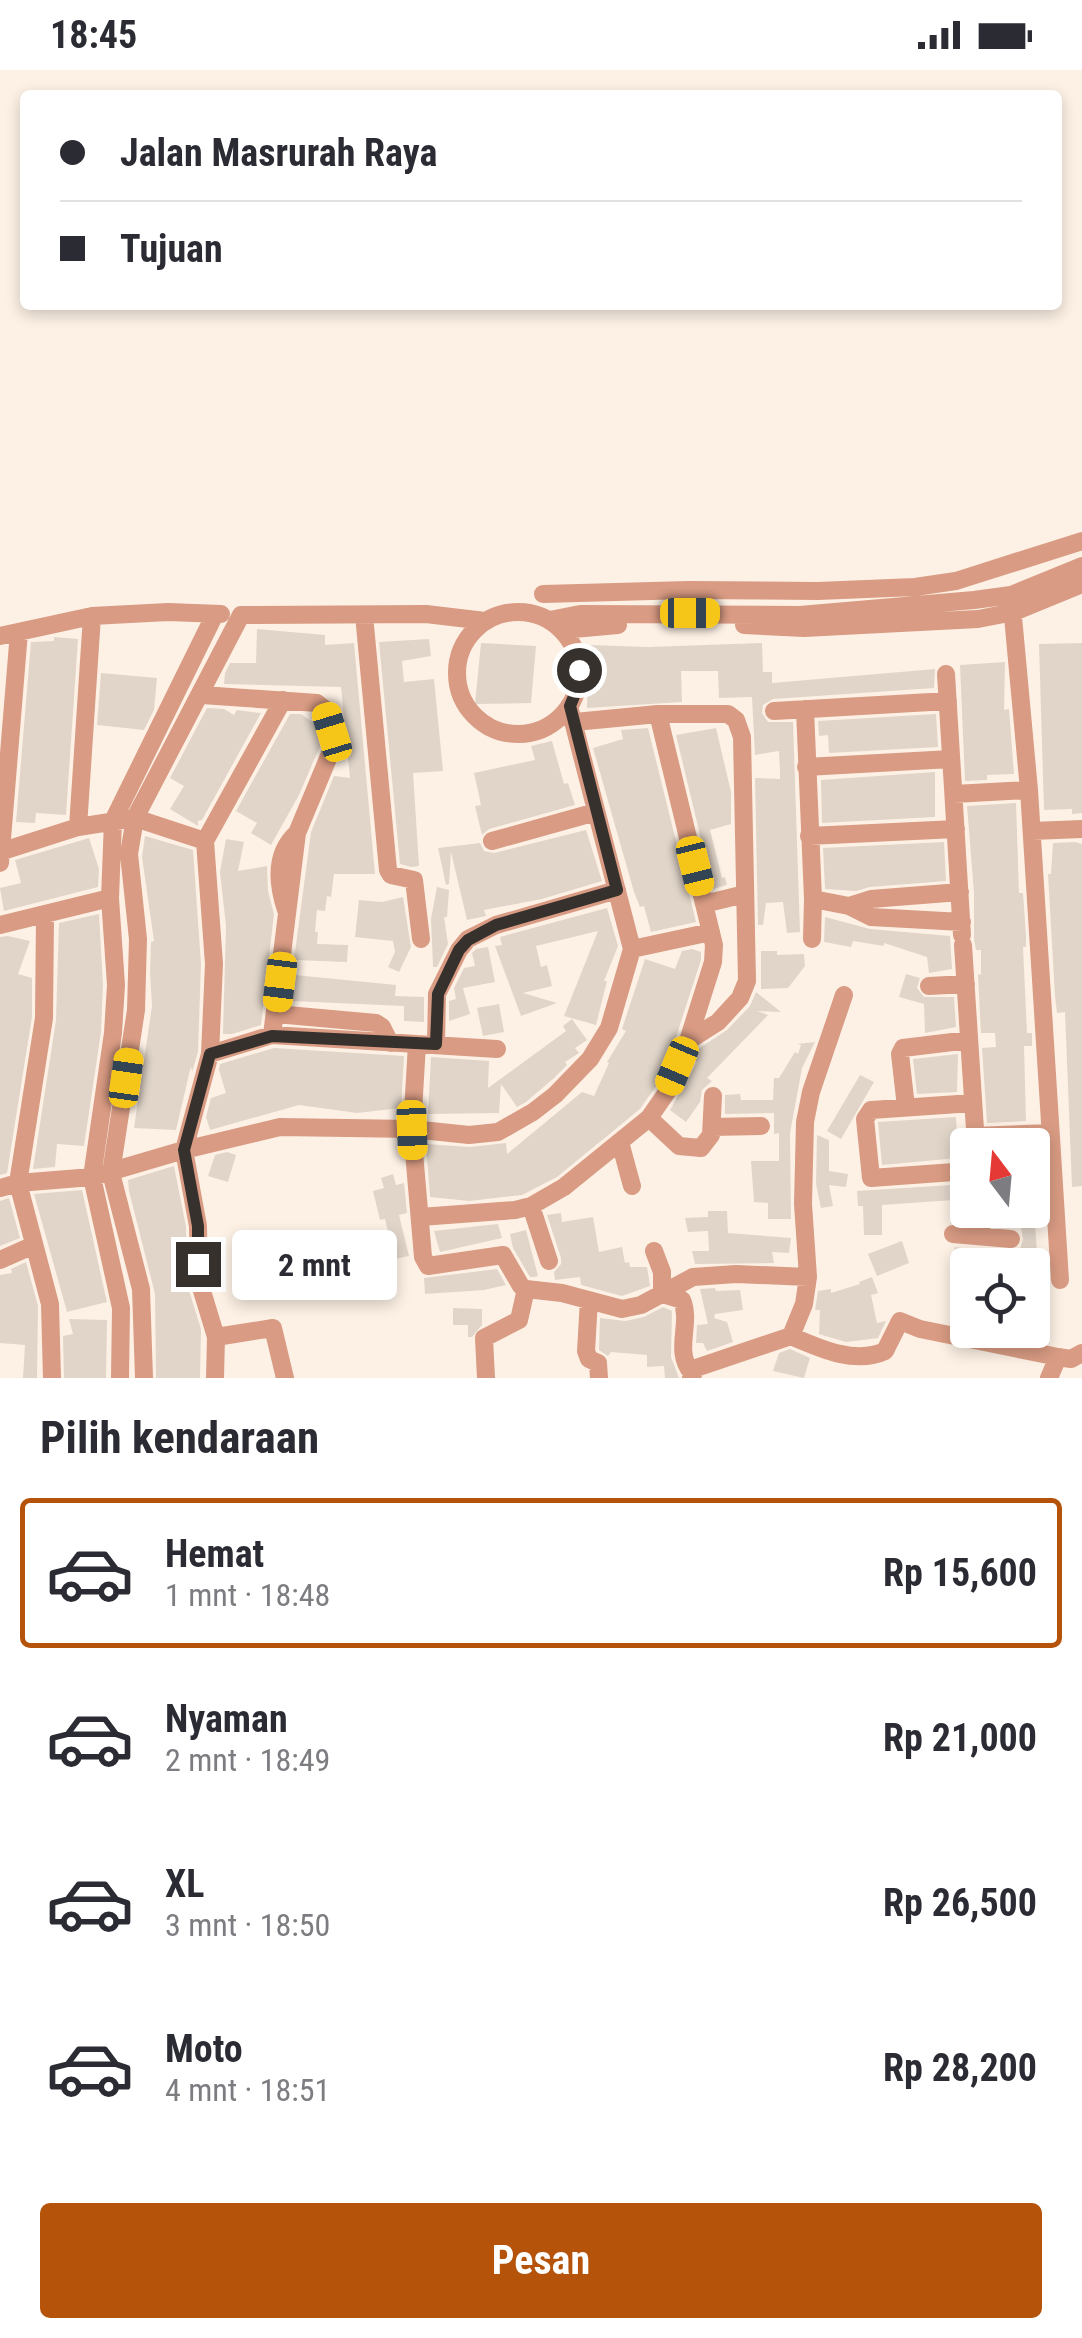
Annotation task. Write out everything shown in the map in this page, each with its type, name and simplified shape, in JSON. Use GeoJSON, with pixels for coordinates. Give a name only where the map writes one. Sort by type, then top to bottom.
{"type":"FeatureCollection","features":[{"type":"Feature","properties":{"kind":"street"},"geometry":{"type":"LineString","coordinates":[[544,594],[915,587],[956,581],[1082,541]]}},
{"type":"Feature","properties":{"kind":"street"},"geometry":{"type":"LineString","coordinates":[[1012,604],[1082,566]]}},
{"type":"Feature","properties":{"kind":"street"},"geometry":{"type":"LineString","coordinates":[[556,625],[580,614],[827,620],[1012,604],[1082,584]]}},
{"type":"Feature","properties":{"kind":"street"},"geometry":{"type":"LineString","coordinates":[[1012,604],[1029,790],[1050,1128]]}},
{"type":"Feature","properties":{"kind":"street"},"geometry":{"type":"LineString","coordinates":[[9,1186],[92,1177],[280,1127],[309,1125],[469,1135],[498,1132],[555,1095],[590,1059],[608,1028],[632,949],[572,714],[579,670],[576,651],[556,625],[522,612],[503,614],[485,621],[470,634],[456,671],[459,691],[468,708],[499,732],[519,734],[538,730],[572,714],[728,714],[738,724],[742,736],[746,987],[718,1022],[688,1041]]}},
{"type":"Feature","properties":{"kind":"street"},"geometry":{"type":"LineString","coordinates":[[120,1378],[120,1308],[92,1177],[115,1002],[116,950],[110,898],[113,821],[214,614]]}},
{"type":"Feature","properties":{"kind":"street"},"geometry":{"type":"LineString","coordinates":[[0,636],[92,616],[426,614],[485,621]]}},
{"type":"Feature","properties":{"kind":"street"},"geometry":{"type":"LineString","coordinates":[[78,827],[92,616]]}},
{"type":"Feature","properties":{"kind":"street"},"geometry":{"type":"LineString","coordinates":[[144,1378],[141,1290],[111,1172],[136,1010],[138,940],[129,854],[135,818],[241,616]]}},
{"type":"Feature","properties":{"kind":"street"},"geometry":{"type":"LineString","coordinates":[[364,616],[388,870],[392,876],[414,880],[421,940]]}},
{"type":"Feature","properties":{"kind":"street"},"geometry":{"type":"LineString","coordinates":[[451,619],[460,652]]}},
{"type":"Feature","properties":{"kind":"street"},"geometry":{"type":"LineString","coordinates":[[0,863],[19,632]]}},
{"type":"Feature","properties":{"kind":"street"},"geometry":{"type":"LineString","coordinates":[[946,674],[975,1128]]}},
{"type":"Feature","properties":{"kind":"street"},"geometry":{"type":"LineString","coordinates":[[202,695],[321,704],[332,732],[332,748],[297,833],[285,846],[278,878],[288,916],[272,1036]]}},
{"type":"Feature","properties":{"kind":"street"},"geometry":{"type":"LineString","coordinates":[[215,1378],[216,1337],[199,1281],[198,1226],[184,1150],[210,1054],[214,964],[205,841],[284,700]]}},
{"type":"Feature","properties":{"kind":"street"},"geometry":{"type":"LineString","coordinates":[[774,711],[948,701]]}},
{"type":"Feature","properties":{"kind":"street"},"geometry":{"type":"LineString","coordinates":[[805,709],[812,939]]}},
{"type":"Feature","properties":{"kind":"street"},"geometry":{"type":"LineString","coordinates":[[420,1217],[498,1213],[531,1206],[564,1188],[649,1118],[666,1092],[688,1041],[713,962],[711,932],[658,714]]}},
{"type":"Feature","properties":{"kind":"street"},"geometry":{"type":"LineString","coordinates":[[806,768],[951,759]]}},
{"type":"Feature","properties":{"kind":"street"},"geometry":{"type":"LineString","coordinates":[[954,794],[1029,790]]}},
{"type":"Feature","properties":{"kind":"street"},"geometry":{"type":"LineString","coordinates":[[492,842],[596,812]]}},
{"type":"Feature","properties":{"kind":"street"},"geometry":{"type":"LineString","coordinates":[[0,852],[78,827],[135,818],[205,841]]}},
{"type":"Feature","properties":{"kind":"street"},"geometry":{"type":"LineString","coordinates":[[809,836],[956,829]]}},
{"type":"Feature","properties":{"kind":"street"},"geometry":{"type":"LineString","coordinates":[[1032,832],[1082,829]]}},
{"type":"Feature","properties":{"kind":"street"},"geometry":{"type":"LineString","coordinates":[[617,890],[496,925],[468,940],[459,950],[438,994],[412,1130],[424,1261],[503,1255],[520,1286],[526,1289],[622,1309],[641,1305],[693,1277],[808,1277]]}},
{"type":"Feature","properties":{"kind":"street"},"geometry":{"type":"LineString","coordinates":[[849,906],[870,898],[960,892]]}},
{"type":"Feature","properties":{"kind":"street"},"geometry":{"type":"LineString","coordinates":[[704,904],[745,894]]}},
{"type":"Feature","properties":{"kind":"street"},"geometry":{"type":"LineString","coordinates":[[0,925],[110,898]]}},
{"type":"Feature","properties":{"kind":"street"},"geometry":{"type":"LineString","coordinates":[[813,899],[849,906],[870,917],[962,934]]}},
{"type":"Feature","properties":{"kind":"street"},"geometry":{"type":"LineString","coordinates":[[45,916],[44,1018],[9,1186],[34,1246],[50,1304],[52,1378]]}},
{"type":"Feature","properties":{"kind":"street"},"geometry":{"type":"LineString","coordinates":[[632,949],[711,932]]}},
{"type":"Feature","properties":{"kind":"street"},"geometry":{"type":"LineString","coordinates":[[929,986],[966,984]]}},
{"type":"Feature","properties":{"kind":"street"},"geometry":{"type":"LineString","coordinates":[[790,1336],[804,1304],[808,1277],[803,1204],[805,1122],[811,1092],[844,995]]}},
{"type":"Feature","properties":{"kind":"street"},"geometry":{"type":"LineString","coordinates":[[276,1014],[376,1023],[382,1026],[390,1042]]}},
{"type":"Feature","properties":{"kind":"street"},"geometry":{"type":"LineString","coordinates":[[210,1054],[272,1036],[497,1049]]}},
{"type":"Feature","properties":{"kind":"street"},"geometry":{"type":"LineString","coordinates":[[906,1107],[900,1054],[903,1048],[969,1040]]}},
{"type":"Feature","properties":{"kind":"street"},"geometry":{"type":"LineString","coordinates":[[649,1118],[672,1141],[688,1148],[704,1146],[712,1128],[713,1096]]}},
{"type":"Feature","properties":{"kind":"street"},"geometry":{"type":"LineString","coordinates":[[950,1171],[871,1178],[866,1115],[871,1110],[973,1103]]}},
{"type":"Feature","properties":{"kind":"street"},"geometry":{"type":"LineString","coordinates":[[712,1128],[761,1126]]}},
{"type":"Feature","properties":{"kind":"street"},"geometry":{"type":"LineString","coordinates":[[1050,1134],[1060,1280]]}},
{"type":"Feature","properties":{"kind":"street"},"geometry":{"type":"LineString","coordinates":[[620,1142],[632,1186]]}},
{"type":"Feature","properties":{"kind":"street"},"geometry":{"type":"LineString","coordinates":[[531,1206],[548,1261]]}},
{"type":"Feature","properties":{"kind":"street"},"geometry":{"type":"LineString","coordinates":[[981,1228],[982,1236]]}},
{"type":"Feature","properties":{"kind":"street"},"geometry":{"type":"LineString","coordinates":[[953,1234],[1010,1239]]}},
{"type":"Feature","properties":{"kind":"street"},"geometry":{"type":"LineString","coordinates":[[0,1260],[34,1246]]}},
{"type":"Feature","properties":{"kind":"street"},"geometry":{"type":"LineString","coordinates":[[654,1251],[662,1272],[662,1294]]}},
{"type":"Feature","properties":{"kind":"street"},"geometry":{"type":"LineString","coordinates":[[486,1378],[484,1338],[519,1320],[526,1289]]}},
{"type":"Feature","properties":{"kind":"street"},"geometry":{"type":"LineString","coordinates":[[662,1294],[682,1300],[685,1308],[684,1356],[692,1375]]}},
{"type":"Feature","properties":{"kind":"street"},"geometry":{"type":"LineString","coordinates":[[589,1300],[586,1351],[598,1364],[600,1378]]}},
{"type":"Feature","properties":{"kind":"street"},"geometry":{"type":"LineString","coordinates":[[692,1375],[696,1368],[790,1336],[841,1354],[885,1352],[898,1321],[1058,1357],[1071,1359],[1082,1353]]}},
{"type":"Feature","properties":{"kind":"street"},"geometry":{"type":"LineString","coordinates":[[216,1337],[274,1329],[284,1378]]}},
{"type":"Feature","properties":{"kind":"street"},"geometry":{"type":"LineString","coordinates":[[1049,1378],[1058,1357]]}},
{"type":"Feature","properties":{"kind":"building"},"geometry":{"type":"Polygon","coordinates":[[[257,629],[325,635],[325,645],[354,643],[375,874],[334,874],[325,911],[317,910],[315,932],[317,944],[348,945],[347,962],[294,960],[311,832],[334,776],[350,778],[341,687],[224,684],[230,663],[256,663],[257,629]]]}},
{"type":"Feature","properties":{"kind":"building"},"geometry":{"type":"Polygon","coordinates":[[[54,637],[78,639],[66,815],[36,813],[35,823],[16,822],[31,642],[54,641],[54,637]]]}},
{"type":"Feature","properties":{"kind":"building"},"geometry":{"type":"Polygon","coordinates":[[[429,639],[431,656],[402,661],[404,682],[434,679],[443,771],[413,773],[419,866],[411,867],[400,864],[379,642],[429,639]]]}},
{"type":"Feature","properties":{"kind":"building"},"geometry":{"type":"Polygon","coordinates":[[[481,643],[536,646],[531,703],[475,704],[481,643]]]}},
{"type":"Feature","properties":{"kind":"building"},"geometry":{"type":"Polygon","coordinates":[[[762,643],[763,672],[772,672],[772,683],[935,669],[934,688],[773,699],[763,705],[762,713],[768,722],[793,722],[800,932],[787,933],[783,902],[766,903],[763,925],[758,925],[755,778],[780,779],[780,773],[779,751],[755,755],[752,697],[719,698],[718,671],[681,671],[682,702],[587,708],[589,645],[762,643]]]}},
{"type":"Feature","properties":{"kind":"building"},"geometry":{"type":"Polygon","coordinates":[[[1082,643],[1082,813],[1072,814],[1072,809],[1044,810],[1039,644],[1082,643]]]}},
{"type":"Feature","properties":{"kind":"building"},"geometry":{"type":"Polygon","coordinates":[[[1005,662],[1004,710],[1009,709],[1014,774],[965,781],[960,665],[1005,662]]]}},
{"type":"Feature","properties":{"kind":"building"},"geometry":{"type":"Polygon","coordinates":[[[101,673],[157,678],[154,710],[144,730],[97,725],[101,673]]]}},
{"type":"Feature","properties":{"kind":"building"},"geometry":{"type":"Polygon","coordinates":[[[207,708],[224,709],[234,715],[237,710],[261,713],[198,826],[170,809],[184,786],[170,778],[207,708]]]}},
{"type":"Feature","properties":{"kind":"building"},"geometry":{"type":"Polygon","coordinates":[[[290,714],[301,714],[317,725],[320,746],[271,845],[251,833],[257,823],[236,811],[290,714]]]}},
{"type":"Feature","properties":{"kind":"building"},"geometry":{"type":"Polygon","coordinates":[[[936,714],[938,747],[829,753],[828,735],[819,736],[818,721],[936,714]]]}},
{"type":"Feature","properties":{"kind":"building"},"geometry":{"type":"Polygon","coordinates":[[[648,728],[696,922],[651,932],[644,906],[640,907],[634,892],[593,748],[623,739],[621,730],[648,728]]]}},
{"type":"Feature","properties":{"kind":"building"},"geometry":{"type":"Polygon","coordinates":[[[716,728],[731,792],[731,824],[710,830],[727,885],[713,889],[676,735],[716,728]]]}},
{"type":"Feature","properties":{"kind":"building"},"geometry":{"type":"Polygon","coordinates":[[[552,741],[564,784],[568,783],[575,805],[489,829],[482,835],[475,806],[481,805],[474,773],[535,760],[531,746],[552,741]]]}},
{"type":"Feature","properties":{"kind":"building"},"geometry":{"type":"Polygon","coordinates":[[[935,772],[935,817],[822,823],[821,780],[935,772]]]}},
{"type":"Feature","properties":{"kind":"building"},"geometry":{"type":"Polygon","coordinates":[[[1016,803],[1019,893],[1023,893],[1026,936],[1023,947],[1027,1033],[1032,1033],[1032,1046],[1024,1046],[1026,1121],[987,1123],[982,1048],[996,1047],[995,1033],[981,1033],[981,950],[976,950],[974,939],[967,806],[1016,803]]]}},
{"type":"Feature","properties":{"kind":"building"},"geometry":{"type":"Polygon","coordinates":[[[586,830],[602,881],[542,899],[484,910],[486,916],[467,920],[451,852],[446,885],[438,848],[480,843],[484,851],[494,853],[586,830]]]}},
{"type":"Feature","properties":{"kind":"building"},"geometry":{"type":"Polygon","coordinates":[[[145,836],[193,850],[201,964],[198,1052],[176,1130],[134,1128],[152,1006],[150,973],[154,941],[142,857],[145,836]]]}},
{"type":"Feature","properties":{"kind":"building"},"geometry":{"type":"Polygon","coordinates":[[[89,838],[99,869],[98,887],[4,911],[0,888],[21,883],[15,860],[89,838]]]}},
{"type":"Feature","properties":{"kind":"building"},"geometry":{"type":"Polygon","coordinates":[[[226,839],[244,842],[238,871],[267,866],[274,914],[261,1025],[232,1034],[223,1034],[226,926],[220,872],[226,839]]]}},
{"type":"Feature","properties":{"kind":"building"},"geometry":{"type":"Polygon","coordinates":[[[944,842],[946,881],[856,891],[825,889],[823,848],[944,842]]]}},
{"type":"Feature","properties":{"kind":"building"},"geometry":{"type":"Polygon","coordinates":[[[1053,843],[1082,844],[1082,1186],[1072,1187],[1065,1012],[1057,1013],[1048,874],[1053,843]]]}},
{"type":"Feature","properties":{"kind":"building"},"geometry":{"type":"Polygon","coordinates":[[[437,887],[449,890],[444,917],[448,944],[437,967],[433,967],[431,919],[437,887]]]}},
{"type":"Feature","properties":{"kind":"building"},"geometry":{"type":"Polygon","coordinates":[[[403,897],[411,947],[399,972],[388,967],[395,952],[393,941],[355,937],[359,900],[382,902],[403,897]]]}},
{"type":"Feature","properties":{"kind":"building"},"geometry":{"type":"Polygon","coordinates":[[[607,908],[618,946],[604,981],[596,1025],[564,1016],[598,931],[536,946],[541,967],[547,965],[552,986],[523,993],[557,1003],[521,1016],[495,946],[502,945],[500,937],[607,908]]]}},
{"type":"Feature","properties":{"kind":"building"},"geometry":{"type":"Polygon","coordinates":[[[99,914],[101,1032],[84,1146],[57,1144],[55,1167],[33,1169],[56,1020],[59,923],[99,914]]]}},
{"type":"Feature","properties":{"kind":"building"},"geometry":{"type":"Polygon","coordinates":[[[825,917],[870,929],[950,936],[952,969],[929,973],[927,957],[884,943],[853,941],[851,947],[824,942],[825,917]]]}},
{"type":"Feature","properties":{"kind":"building"},"geometry":{"type":"Polygon","coordinates":[[[0,937],[30,941],[18,974],[32,978],[32,1017],[7,1173],[0,1175],[0,937]]]}},
{"type":"Feature","properties":{"kind":"building"},"geometry":{"type":"Polygon","coordinates":[[[488,947],[495,982],[463,988],[470,1014],[449,1021],[449,1001],[456,999],[454,988],[464,968],[475,966],[472,953],[476,949],[488,947]]]}},
{"type":"Feature","properties":{"kind":"building"},"geometry":{"type":"Polygon","coordinates":[[[682,951],[701,952],[701,960],[676,1037],[656,1086],[640,1109],[557,1177],[522,1195],[469,1201],[430,1197],[426,1144],[470,1147],[506,1143],[507,1154],[582,1092],[594,1096],[607,1062],[626,1031],[622,1029],[645,959],[675,969],[682,951]]]}},
{"type":"Feature","properties":{"kind":"building"},"geometry":{"type":"Polygon","coordinates":[[[761,951],[804,954],[805,966],[788,988],[761,989],[761,951]]]}},
{"type":"Feature","properties":{"kind":"building"},"geometry":{"type":"Polygon","coordinates":[[[906,974],[920,978],[917,988],[924,997],[954,997],[956,1027],[925,1033],[924,1004],[899,997],[906,974]]]}},
{"type":"Feature","properties":{"kind":"building"},"geometry":{"type":"Polygon","coordinates":[[[295,975],[396,985],[395,996],[424,997],[424,1022],[404,1021],[404,1006],[292,1001],[295,975]]]}},
{"type":"Feature","properties":{"kind":"building"},"geometry":{"type":"Polygon","coordinates":[[[756,992],[781,1012],[757,1011],[768,1015],[707,1078],[712,1081],[702,1090],[700,1102],[686,1122],[670,1110],[697,1062],[694,1060],[698,1049],[727,1030],[750,1006],[756,992]]]}},
{"type":"Feature","properties":{"kind":"building"},"geometry":{"type":"Polygon","coordinates":[[[499,1004],[504,1032],[483,1036],[477,1008],[499,1004]]]}},
{"type":"Feature","properties":{"kind":"building"},"geometry":{"type":"Polygon","coordinates":[[[572,1019],[587,1040],[575,1048],[579,1053],[526,1102],[517,1107],[501,1084],[499,1113],[428,1114],[431,1057],[489,1061],[488,1088],[566,1031],[563,1026],[572,1019]]]}},
{"type":"Feature","properties":{"kind":"building"},"geometry":{"type":"Polygon","coordinates":[[[815,1042],[802,1068],[790,1133],[791,1219],[768,1219],[768,1203],[754,1202],[751,1161],[779,1161],[774,1113],[725,1114],[725,1095],[740,1094],[741,1100],[773,1100],[774,1078],[779,1078],[795,1052],[798,1054],[801,1045],[797,1044],[815,1042]]]}},
{"type":"Feature","properties":{"kind":"building"},"geometry":{"type":"Polygon","coordinates":[[[274,1048],[404,1056],[401,1108],[357,1113],[299,1105],[210,1130],[206,1117],[211,1098],[226,1093],[220,1064],[274,1048]]]}},
{"type":"Feature","properties":{"kind":"building"},"geometry":{"type":"Polygon","coordinates":[[[958,1054],[957,1092],[917,1094],[913,1059],[958,1054]]]}},
{"type":"Feature","properties":{"kind":"building"},"geometry":{"type":"Polygon","coordinates":[[[860,1075],[874,1082],[841,1139],[827,1131],[860,1075]]]}},
{"type":"Feature","properties":{"kind":"building"},"geometry":{"type":"Polygon","coordinates":[[[956,1117],[957,1128],[950,1128],[950,1159],[882,1165],[878,1122],[956,1117]]]}},
{"type":"Feature","properties":{"kind":"building"},"geometry":{"type":"Polygon","coordinates":[[[817,1135],[829,1140],[829,1171],[848,1174],[846,1187],[829,1185],[833,1206],[821,1208],[816,1184],[817,1135]]]}},
{"type":"Feature","properties":{"kind":"building"},"geometry":{"type":"Polygon","coordinates":[[[215,1155],[236,1155],[228,1182],[208,1176],[215,1155]]]}},
{"type":"Feature","properties":{"kind":"building"},"geometry":{"type":"Polygon","coordinates":[[[174,1166],[186,1227],[187,1284],[201,1329],[200,1378],[156,1378],[155,1294],[129,1191],[128,1180],[174,1166]]]}},
{"type":"Feature","properties":{"kind":"building"},"geometry":{"type":"Polygon","coordinates":[[[393,1174],[396,1185],[404,1183],[407,1213],[399,1215],[409,1256],[394,1259],[385,1219],[380,1220],[373,1191],[384,1188],[381,1178],[393,1174]]]}},
{"type":"Feature","properties":{"kind":"building"},"geometry":{"type":"Polygon","coordinates":[[[950,1185],[950,1200],[882,1205],[882,1235],[864,1235],[863,1206],[858,1206],[857,1191],[950,1185]]]}},
{"type":"Feature","properties":{"kind":"building"},"geometry":{"type":"Polygon","coordinates":[[[82,1190],[107,1302],[67,1312],[34,1194],[82,1190]]]}},
{"type":"Feature","properties":{"kind":"building"},"geometry":{"type":"Polygon","coordinates":[[[9,1198],[20,1238],[0,1246],[0,1201],[9,1198]]]}},
{"type":"Feature","properties":{"kind":"building"},"geometry":{"type":"Polygon","coordinates":[[[708,1211],[727,1211],[728,1233],[791,1238],[789,1253],[772,1252],[774,1263],[695,1264],[692,1251],[709,1251],[708,1231],[688,1232],[685,1218],[708,1217],[708,1211]]]}},
{"type":"Feature","properties":{"kind":"building"},"geometry":{"type":"Polygon","coordinates":[[[561,1213],[562,1222],[593,1217],[599,1252],[622,1247],[625,1263],[629,1262],[630,1267],[647,1267],[650,1286],[622,1296],[581,1285],[580,1277],[555,1280],[554,1272],[561,1258],[547,1215],[561,1213]]]}},
{"type":"Feature","properties":{"kind":"building"},"geometry":{"type":"Polygon","coordinates":[[[498,1224],[502,1238],[440,1252],[434,1231],[498,1224]]]}},
{"type":"Feature","properties":{"kind":"building"},"geometry":{"type":"Polygon","coordinates":[[[1021,1228],[1035,1228],[1037,1248],[1020,1248],[1021,1228]]]}},
{"type":"Feature","properties":{"kind":"building"},"geometry":{"type":"Polygon","coordinates":[[[526,1230],[538,1276],[534,1277],[530,1277],[513,1248],[510,1234],[526,1230]]]}},
{"type":"Feature","properties":{"kind":"building"},"geometry":{"type":"Polygon","coordinates":[[[902,1241],[909,1263],[877,1276],[868,1254],[902,1241]]]}},
{"type":"Feature","properties":{"kind":"building"},"geometry":{"type":"Polygon","coordinates":[[[26,1262],[38,1306],[37,1378],[23,1378],[25,1345],[0,1343],[0,1275],[12,1273],[11,1269],[26,1262]]]}},
{"type":"Feature","properties":{"kind":"building"},"geometry":{"type":"Polygon","coordinates":[[[497,1269],[506,1285],[425,1294],[424,1278],[497,1269]]]}},
{"type":"Feature","properties":{"kind":"building"},"geometry":{"type":"Polygon","coordinates":[[[872,1277],[878,1293],[871,1295],[877,1323],[886,1321],[878,1338],[846,1342],[819,1334],[820,1310],[815,1310],[818,1291],[831,1289],[831,1293],[872,1277]]]}},
{"type":"Feature","properties":{"kind":"building"},"geometry":{"type":"Polygon","coordinates":[[[700,1289],[740,1290],[743,1310],[715,1314],[714,1318],[727,1322],[733,1342],[707,1351],[703,1343],[696,1343],[697,1325],[708,1324],[700,1289]]]}},
{"type":"Feature","properties":{"kind":"building"},"geometry":{"type":"Polygon","coordinates":[[[663,1307],[672,1311],[671,1357],[679,1378],[665,1378],[664,1366],[647,1367],[647,1355],[611,1352],[608,1356],[599,1350],[600,1318],[625,1321],[663,1307]]]}},
{"type":"Feature","properties":{"kind":"building"},"geometry":{"type":"Polygon","coordinates":[[[453,1308],[482,1309],[482,1325],[472,1337],[468,1337],[468,1325],[453,1325],[453,1308]]]}},
{"type":"Feature","properties":{"kind":"building"},"geometry":{"type":"Polygon","coordinates":[[[69,1319],[107,1320],[106,1378],[64,1378],[63,1336],[73,1334],[69,1319]]]}},
{"type":"Feature","properties":{"kind":"building"},"geometry":{"type":"Polygon","coordinates":[[[790,1349],[810,1358],[804,1378],[773,1371],[779,1353],[790,1349]]]}},
{"type":"Feature","properties":{"kind":"route"},"geometry":{"type":"LineString","coordinates":[[198,1264],[198,1226],[184,1150],[210,1054],[272,1036],[436,1044],[438,994],[463,944],[496,925],[617,890],[570,706],[579,670]]}}]}
